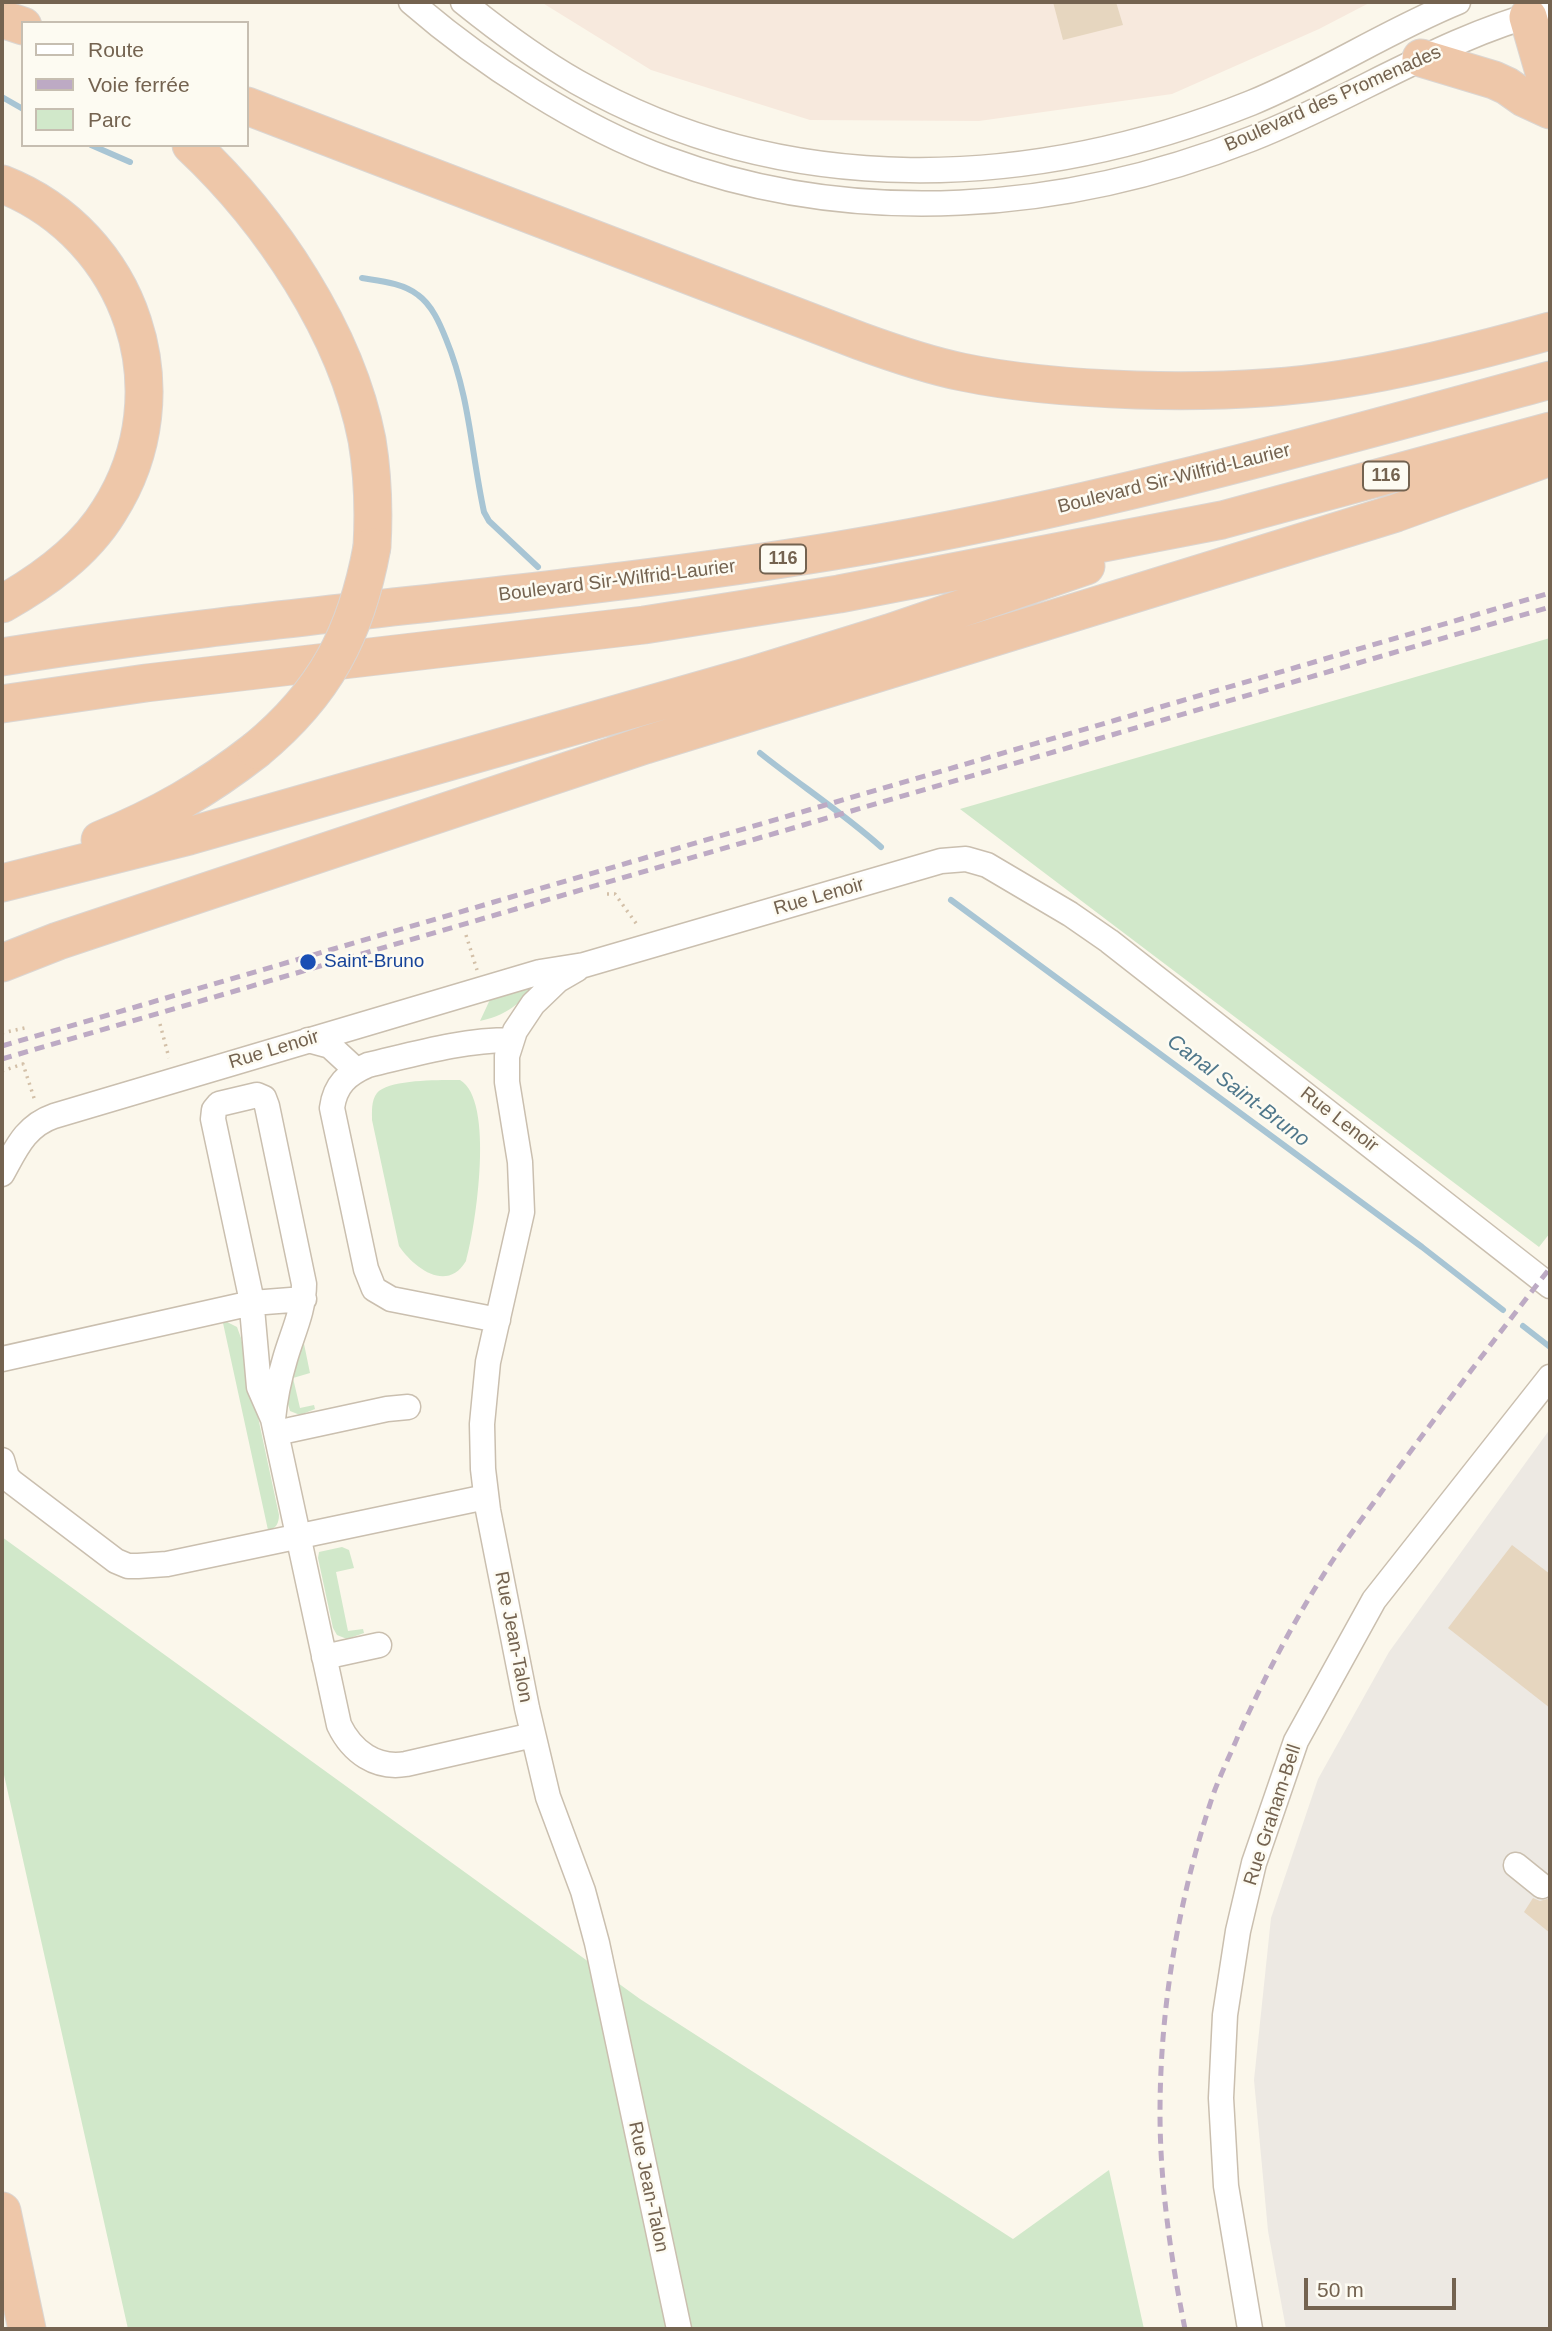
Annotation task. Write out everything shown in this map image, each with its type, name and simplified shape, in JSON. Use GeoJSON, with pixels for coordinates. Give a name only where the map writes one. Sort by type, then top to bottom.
{"type":"FeatureCollection","features":[{"type":"Feature","properties":{"kind":"highway"},"geometry":{"type":"LineString","coordinates":[[1534,9],[1550,93]]}},
{"type":"Feature","properties":{"kind":"highway"},"geometry":{"type":"LineString","coordinates":[[1422,58],[1494,80],[1550,110]]}},
{"type":"Feature","properties":{"kind":"highway"},"geometry":{"type":"LineString","coordinates":[[248,106],[860,341],[923,362],[1013,382],[1093,389],[1163,391],[1212,391],[1301,385],[1393,371],[1550,331]]}},
{"type":"Feature","properties":{"kind":"highway"},"geometry":{"type":"LineString","coordinates":[[2,881],[159,814],[199,792],[257,750],[276,734],[310,697],[337,656],[356,612],[372,547],[372,483],[367,441],[355,395],[337,348],[306,290],[271,236],[228,182],[193,147]]}},
{"type":"Feature","properties":{"kind":"highway"},"geometry":{"type":"LineString","coordinates":[[2,184],[33,198],[62,217],[101,259],[123,295],[132,318],[142,358],[145,390],[134,460],[109,512],[97,529],[68,559],[2,604]]}},
{"type":"Feature","properties":{"kind":"highway","name":"Boulevard Sir-Wilfrid-Laurier"},"geometry":{"type":"LineString","coordinates":[[2,657],[165,634],[643,579],[888,541],[1041,511],[1190,476],[1550,380]]}},
{"type":"Feature","properties":{"kind":"highway","name":"116"},"geometry":{"type":"LineString","coordinates":[[2,704],[170,680],[495,644],[691,618],[839,594],[1222,520],[1550,431]]}},
{"type":"Feature","properties":{"kind":"highway"},"geometry":{"type":"LineString","coordinates":[[2,963],[620,754],[1396,513],[1550,457]]}},
{"type":"Feature","properties":{"kind":"highway"},"geometry":{"type":"LineString","coordinates":[[2,881],[212,829],[753,675],[889,633],[1222,520]]}},
{"type":"Feature","properties":{"kind":"highway"},"geometry":{"type":"LineString","coordinates":[[2,2211],[27,2329]]}},
{"type":"Feature","properties":{"kind":"street","name":"Boulevard des Promenades"},"geometry":{"type":"LineString","coordinates":[[411,2],[520,81],[581,119],[623,141],[676,163],[744,183],[805,195],[872,203],[956,204],[1021,198],[1079,188],[1153,171],[1206,155],[1262,134],[1422,58],[1534,9]]}},
{"type":"Feature","properties":{"kind":"street","name":"Boulevard des Promenades"},"geometry":{"type":"LineString","coordinates":[[463,2],[503,33],[576,82],[677,128],[751,152],[780,158],[867,169],[918,172],[971,170],[1028,163],[1114,146],[1177,128],[1274,93],[1449,4]]}},
{"type":"Feature","properties":{"kind":"street","name":"Rue Lenoir"},"geometry":{"type":"LineString","coordinates":[[2,1174],[29,1130],[50,1118],[540,972],[584,965],[941,861],[966,859],[987,865],[1070,914],[1119,949],[1550,1286]]}},
{"type":"Feature","properties":{"kind":"street","name":"Rue Jean-Talon"},"geometry":{"type":"LineString","coordinates":[[584,965],[558,980],[533,1004],[511,1040],[507,1056],[507,1082],[520,1162],[522,1212],[488,1362],[482,1424],[486,1497],[533,1735],[548,1797],[583,1891],[597,1943],[679,2329]]}},
{"type":"Feature","properties":{"kind":"street"},"geometry":{"type":"LineString","coordinates":[[308,1040],[330,1046],[356,1070]]}},
{"type":"Feature","properties":{"kind":"street"},"geometry":{"type":"LineString","coordinates":[[498,1320],[391,1299],[374,1289],[366,1269],[332,1108],[342,1081],[368,1065],[457,1044],[511,1040]]}},
{"type":"Feature","properties":{"kind":"street"},"geometry":{"type":"LineString","coordinates":[[275,1426],[275,1400],[282,1368],[304,1299],[303,1270],[267,1106],[264,1098],[257,1095],[219,1104],[213,1115],[252,1303],[259,1387],[275,1426],[339,1725],[355,1748],[374,1761],[397,1765],[533,1735]]}},
{"type":"Feature","properties":{"kind":"street"},"geometry":{"type":"LineString","coordinates":[[2,1359],[252,1303],[304,1299]]}},
{"type":"Feature","properties":{"kind":"street","name":"Rue Graham-Bell"},"geometry":{"type":"LineString","coordinates":[[1250,2329],[1226,2186],[1221,2098],[1225,2015],[1238,1931],[1254,1863],[1296,1741],[1374,1600],[1550,1377]]}},
{"type":"Feature","properties":{"kind":"street"},"geometry":{"type":"LineString","coordinates":[[275,1426],[408,1407]]}},
{"type":"Feature","properties":{"kind":"street"},"geometry":{"type":"LineString","coordinates":[[2,1460],[7,1477],[12,1482],[103,1552],[128,1566],[167,1564],[486,1497]]}},
{"type":"Feature","properties":{"kind":"street"},"geometry":{"type":"LineString","coordinates":[[324,1657],[379,1645]]}},
{"type":"Feature","properties":{"kind":"street"},"geometry":{"type":"LineString","coordinates":[[1516,1865],[1542,1886]]}},
{"type":"Feature","properties":{"kind":"path"},"geometry":{"type":"LineString","coordinates":[[607,894],[615,894],[620,899],[649,946]]}},
{"type":"Feature","properties":{"kind":"path"},"geometry":{"type":"LineString","coordinates":[[466,935],[482,989]]}},
{"type":"Feature","properties":{"kind":"path"},"geometry":{"type":"LineString","coordinates":[[160,1024],[174,1080]]}},
{"type":"Feature","properties":{"kind":"path"},"geometry":{"type":"LineString","coordinates":[[2,1034],[29,1027]]}},
{"type":"Feature","properties":{"kind":"path"},"geometry":{"type":"LineString","coordinates":[[2,1071],[23,1064],[36,1104],[50,1118]]}},
{"type":"Feature","properties":{"kind":"shaded area"},"geometry":{"type":"Polygon","coordinates":[[[541,2],[1371,2],[1319,29],[1172,94],[979,121],[810,120],[651,70],[541,2]]]}},
{"type":"Feature","properties":{"kind":"shaded area"},"geometry":{"type":"Polygon","coordinates":[[[1550,1429],[1550,2329],[1286,2329],[1268,2231],[1254,2080],[1271,1918],[1318,1779],[1389,1652],[1550,1429]]]}},
{"type":"Feature","properties":{"kind":"green space"},"geometry":{"type":"Polygon","coordinates":[[[1550,638],[1550,1233],[1539,1247],[960,809],[1550,638]]]}},
{"type":"Feature","properties":{"kind":"green space"},"geometry":{"type":"Polygon","coordinates":[[[545,976],[509,1010],[480,1021],[494,991],[545,976]]]}},
{"type":"Feature","properties":{"kind":"green space"},"geometry":{"type":"Polygon","coordinates":[[[460,1080],[471,1092],[477,1112],[480,1137],[478,1194],[466,1261],[450,1275],[440,1276],[422,1269],[399,1246],[372,1120],[372,1106],[377,1093],[392,1085],[416,1081],[460,1080]]]}},
{"type":"Feature","properties":{"kind":"green space"},"geometry":{"type":"Polygon","coordinates":[[[223,1323],[237,1327],[241,1338],[279,1515],[276,1525],[268,1530],[223,1323]]]}},
{"type":"Feature","properties":{"kind":"green space"},"geometry":{"type":"Polygon","coordinates":[[[303,1339],[310,1373],[293,1378],[300,1408],[314,1405],[315,1409],[300,1415],[290,1411],[286,1397],[303,1339]]]}},
{"type":"Feature","properties":{"kind":"green space"},"geometry":{"type":"Polygon","coordinates":[[[2,1537],[640,1999],[1013,2239],[1109,2170],[1144,2329],[128,2329],[2,1766],[2,1537]]]}},
{"type":"Feature","properties":{"kind":"green space"},"geometry":{"type":"Polygon","coordinates":[[[342,1547],[349,1550],[354,1568],[336,1572],[348,1631],[363,1629],[364,1633],[347,1639],[337,1635],[333,1628],[318,1558],[319,1552],[342,1547]]]}},
{"type":"Feature","properties":{"kind":"building"},"geometry":{"type":"Polygon","coordinates":[[[1053,2],[1116,2],[1123,25],[1063,40],[1053,2]]]}},
{"type":"Feature","properties":{"kind":"building"},"geometry":{"type":"Polygon","coordinates":[[[1512,1545],[1550,1574],[1550,1708],[1448,1628],[1512,1545]]]}},
{"type":"Feature","properties":{"kind":"building"},"geometry":{"type":"Polygon","coordinates":[[[1533,1898],[1540,1901],[1550,1898],[1550,1933],[1524,1912],[1533,1898]]]}},
{"type":"Feature","properties":{"kind":"waterway","name":"Canal Saint-Bruno"},"geometry":{"type":"LineString","coordinates":[[2,97],[21,108]]}},
{"type":"Feature","properties":{"kind":"waterway","name":"Canal Saint-Bruno"},"geometry":{"type":"LineString","coordinates":[[96,147],[130,162]]}},
{"type":"Feature","properties":{"kind":"waterway","name":"Canal Saint-Bruno"},"geometry":{"type":"LineString","coordinates":[[362,278],[391,283],[412,291],[423,299],[435,315],[460,382],[484,512],[489,521],[538,567]]}},
{"type":"Feature","properties":{"kind":"waterway","name":"Canal Saint-Bruno"},"geometry":{"type":"LineString","coordinates":[[760,753],[881,847]]}},
{"type":"Feature","properties":{"kind":"waterway","name":"Canal Saint-Bruno"},"geometry":{"type":"LineString","coordinates":[[951,900],[1422,1247],[1503,1310]]}},
{"type":"Feature","properties":{"kind":"waterway","name":"Canal Saint-Bruno"},"geometry":{"type":"LineString","coordinates":[[1523,1326],[1550,1347]]}},
{"type":"Feature","properties":{"kind":"railway"},"geometry":{"type":"LineString","coordinates":[[2,1046],[1550,593]]}},
{"type":"Feature","properties":{"kind":"railway"},"geometry":{"type":"LineString","coordinates":[[2,1059],[1550,607]]}},
{"type":"Feature","properties":{"kind":"railway"},"geometry":{"type":"LineString","coordinates":[[1185,2329],[1164,2195],[1160,2140],[1163,2034],[1180,1916],[1199,1839],[1214,1793],[1270,1669],[1319,1581],[1413,1448],[1550,1268]]}},
{"type":"Feature","properties":{"kind":"place","name":"Saint-Bruno"},"geometry":{"type":"Point","coordinates":[308,962]}}]}
